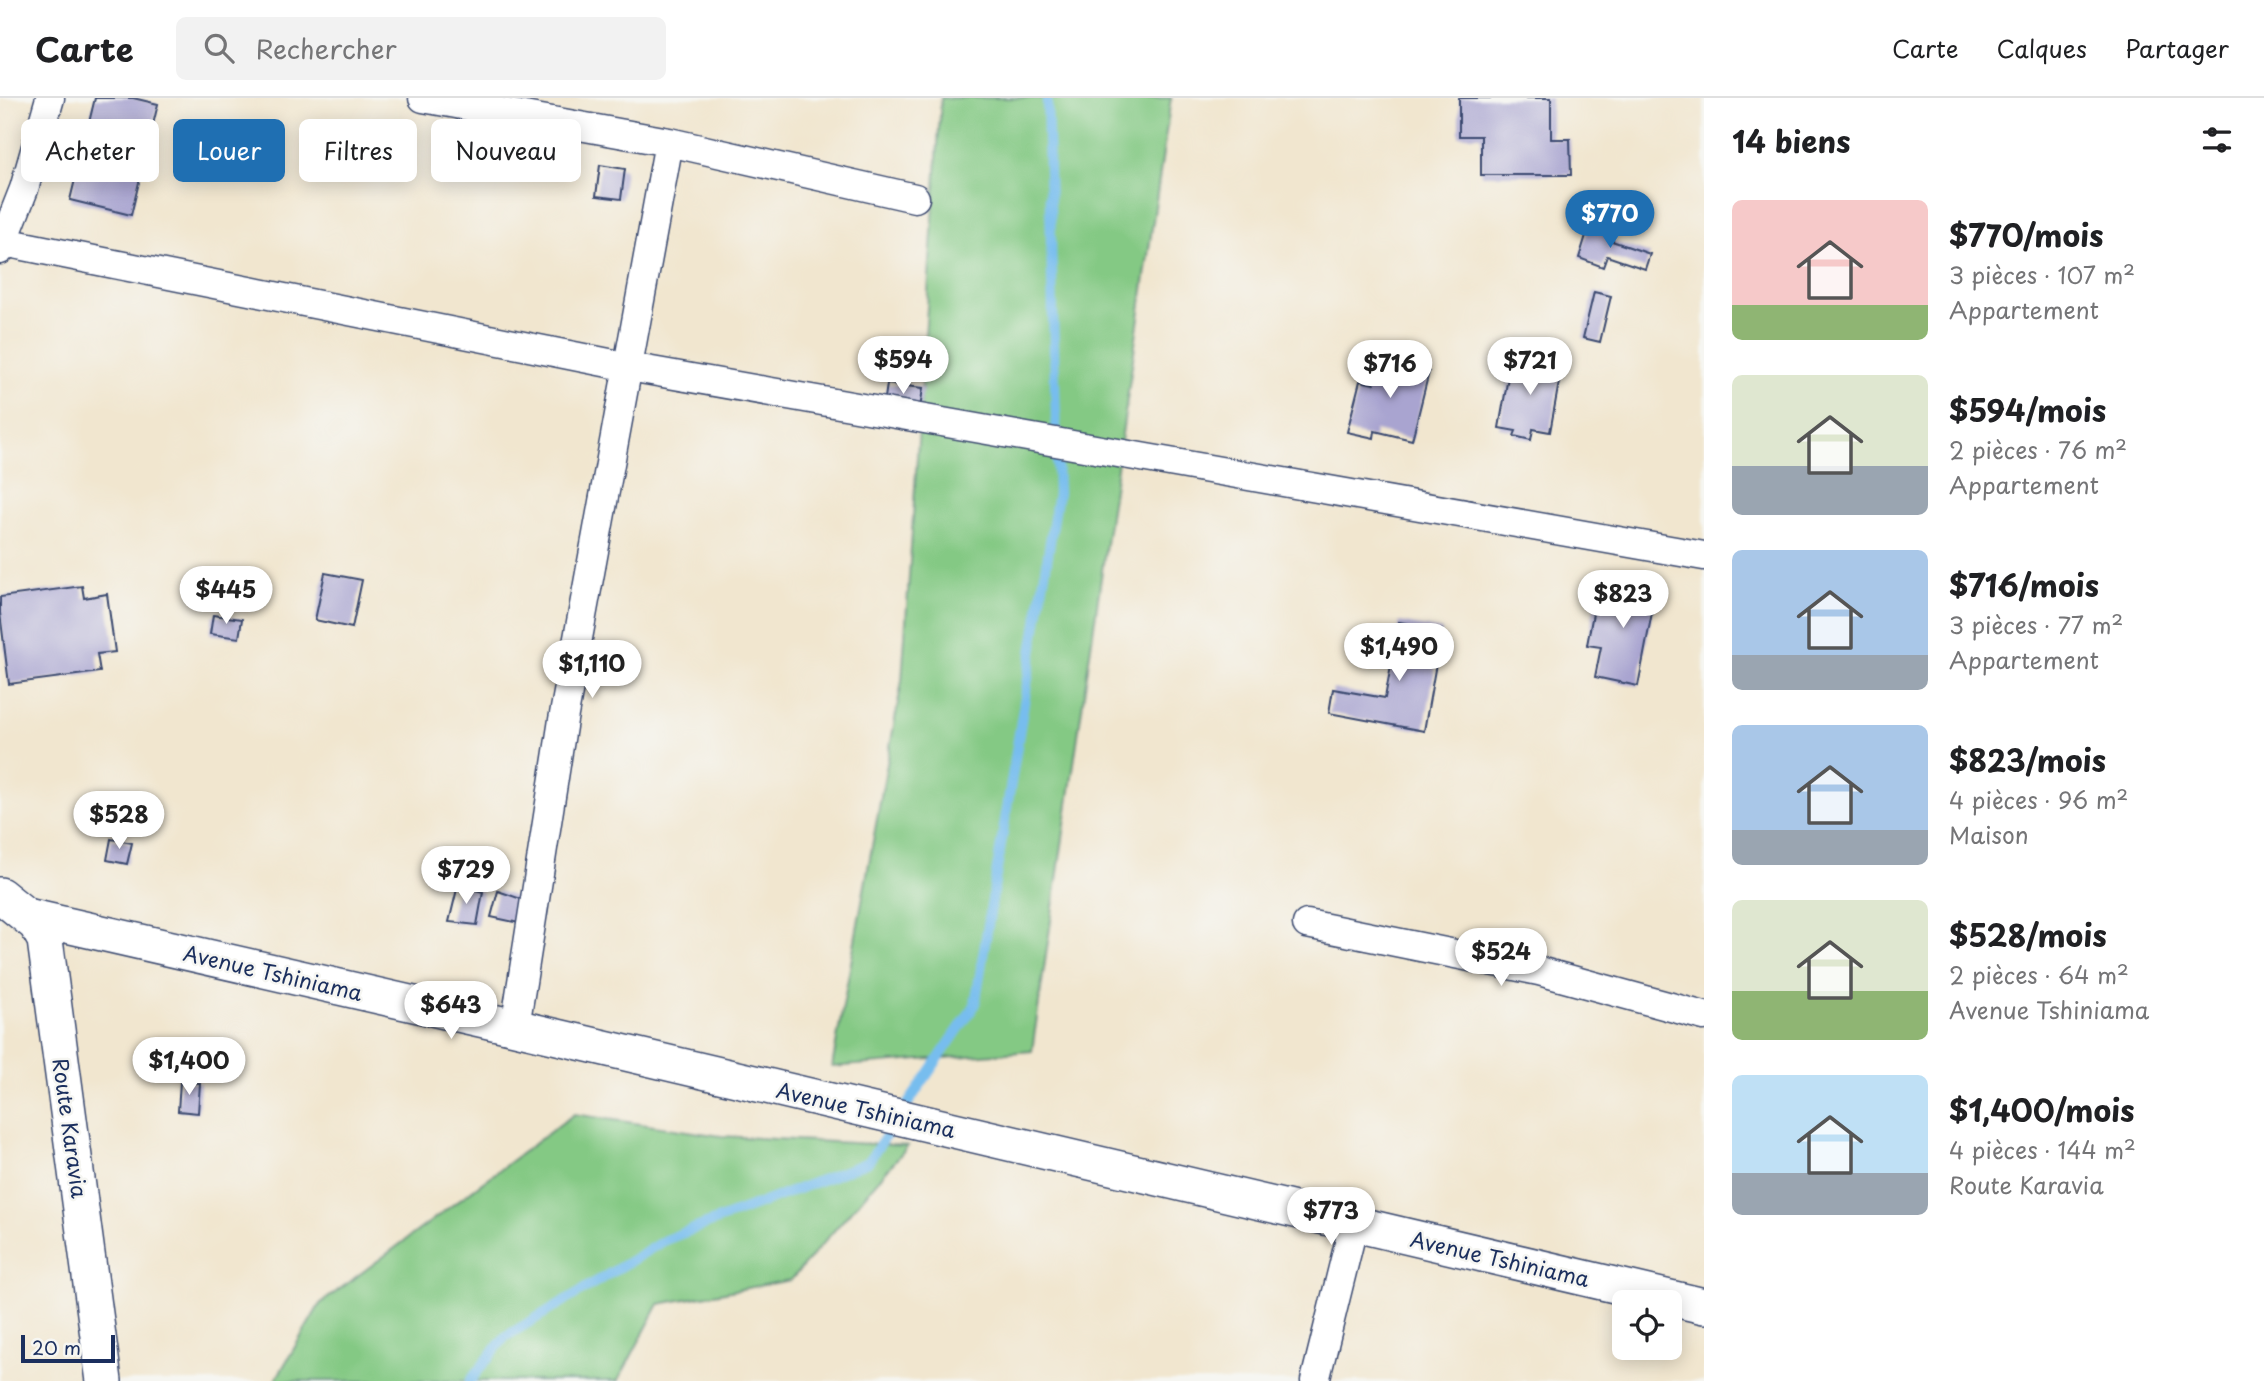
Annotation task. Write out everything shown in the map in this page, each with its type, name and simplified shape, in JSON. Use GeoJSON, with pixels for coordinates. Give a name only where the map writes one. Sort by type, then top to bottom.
{"type":"FeatureCollection","features":[{"type":"Feature","properties":{"kind":"street"},"geometry":{"type":"LineString","coordinates":[[50,98],[24,189],[2,246],[629,367],[1704,556]]}},
{"type":"Feature","properties":{"kind":"street"},"geometry":{"type":"LineString","coordinates":[[424,98],[669,142],[915,198]]}},
{"type":"Feature","properties":{"kind":"street"},"geometry":{"type":"LineString","coordinates":[[515,1027],[563,720],[669,142]]}},
{"type":"Feature","properties":{"kind":"street","name":"Route Karavia"},"geometry":{"type":"LineString","coordinates":[[0,895],[36,924],[45,940],[104,1381]]}},
{"type":"Feature","properties":{"kind":"street","name":"Avenue Tshiniama"},"geometry":{"type":"LineString","coordinates":[[27,916],[515,1027],[1704,1306]]}},
{"type":"Feature","properties":{"kind":"street"},"geometry":{"type":"LineString","coordinates":[[1307,924],[1539,971],[1704,1016]]}},
{"type":"Feature","properties":{"kind":"street"},"geometry":{"type":"LineString","coordinates":[[52,989],[64,966],[79,947],[101,933]]}},
{"type":"Feature","properties":{"kind":"street"},"geometry":{"type":"LineString","coordinates":[[1315,1381],[1354,1223]]}},
{"type":"Feature","properties":{"kind":"green space"},"geometry":{"type":"Polygon","coordinates":[[[941,98],[1171,98],[1032,1051],[832,1067],[902,681],[941,98]]]}},
{"type":"Feature","properties":{"kind":"green space"},"geometry":{"type":"Polygon","coordinates":[[[574,1114],[721,1136],[908,1146],[791,1280],[659,1304],[618,1381],[275,1381],[320,1304],[574,1114]]]}},
{"type":"Feature","properties":{"kind":"building"},"geometry":{"type":"Polygon","coordinates":[[[95,98],[133,98],[158,104],[154,119],[90,119],[95,98]]]}},
{"type":"Feature","properties":{"kind":"building"},"geometry":{"type":"Polygon","coordinates":[[[1459,98],[1551,98],[1551,139],[1570,139],[1571,175],[1481,175],[1481,136],[1459,136],[1459,98]]]}},
{"type":"Feature","properties":{"kind":"building"},"geometry":{"type":"Polygon","coordinates":[[[600,165],[625,169],[621,199],[596,196],[600,165]]]}},
{"type":"Feature","properties":{"kind":"building"},"geometry":{"type":"Polygon","coordinates":[[[74,182],[139,182],[131,215],[70,200],[74,182]]]}},
{"type":"Feature","properties":{"kind":"building"},"geometry":{"type":"Polygon","coordinates":[[[1589,226],[1614,234],[1612,241],[1650,254],[1645,269],[1607,256],[1603,267],[1579,258],[1589,226]]]}},
{"type":"Feature","properties":{"kind":"building"},"geometry":{"type":"Polygon","coordinates":[[[1594,292],[1611,296],[1600,342],[1583,338],[1594,292]]]}},
{"type":"Feature","properties":{"kind":"building"},"geometry":{"type":"Polygon","coordinates":[[[1391,350],[1413,355],[1410,367],[1429,372],[1412,440],[1375,431],[1374,438],[1347,432],[1360,381],[1374,384],[1380,361],[1388,363],[1391,350]]]}},
{"type":"Feature","properties":{"kind":"building"},"geometry":{"type":"Polygon","coordinates":[[[1523,353],[1544,357],[1542,368],[1561,371],[1550,432],[1533,429],[1531,440],[1514,436],[1516,431],[1499,428],[1511,360],[1522,363],[1523,353]]]}},
{"type":"Feature","properties":{"kind":"building"},"geometry":{"type":"Polygon","coordinates":[[[887,384],[923,388],[920,409],[884,405],[887,384]]]}},
{"type":"Feature","properties":{"kind":"building"},"geometry":{"type":"Polygon","coordinates":[[[325,573],[362,580],[352,628],[315,620],[325,573]]]}},
{"type":"Feature","properties":{"kind":"building"},"geometry":{"type":"Polygon","coordinates":[[[1611,577],[1657,586],[1638,686],[1595,677],[1601,647],[1587,645],[1595,603],[1606,605],[1611,577]]]}},
{"type":"Feature","properties":{"kind":"building"},"geometry":{"type":"Polygon","coordinates":[[[82,586],[84,598],[107,594],[115,652],[97,654],[100,672],[9,684],[0,597],[82,586]]]}},
{"type":"Feature","properties":{"kind":"building"},"geometry":{"type":"Polygon","coordinates":[[[213,615],[242,619],[239,638],[210,634],[213,615]]]}},
{"type":"Feature","properties":{"kind":"building"},"geometry":{"type":"Polygon","coordinates":[[[1399,622],[1442,630],[1424,731],[1329,713],[1333,689],[1385,698],[1399,622]]]}},
{"type":"Feature","properties":{"kind":"building"},"geometry":{"type":"Polygon","coordinates":[[[111,839],[132,843],[127,864],[107,860],[111,839]]]}},
{"type":"Feature","properties":{"kind":"building"},"geometry":{"type":"Polygon","coordinates":[[[458,885],[483,892],[477,925],[449,922],[458,885]]]}},
{"type":"Feature","properties":{"kind":"building"},"geometry":{"type":"Polygon","coordinates":[[[498,891],[524,900],[524,924],[491,917],[498,891]]]}},
{"type":"Feature","properties":{"kind":"building"},"geometry":{"type":"Polygon","coordinates":[[[180,1082],[200,1083],[198,1113],[178,1111],[180,1082]]]}},
{"type":"Feature","properties":{"kind":"waterway"},"geometry":{"type":"LineString","coordinates":[[903,1111],[975,1005],[1058,493],[1047,98]]}},
{"type":"Feature","properties":{"kind":"waterway"},"geometry":{"type":"LineString","coordinates":[[470,1381],[505,1337],[665,1240],[868,1162],[894,1124]]}}]}
